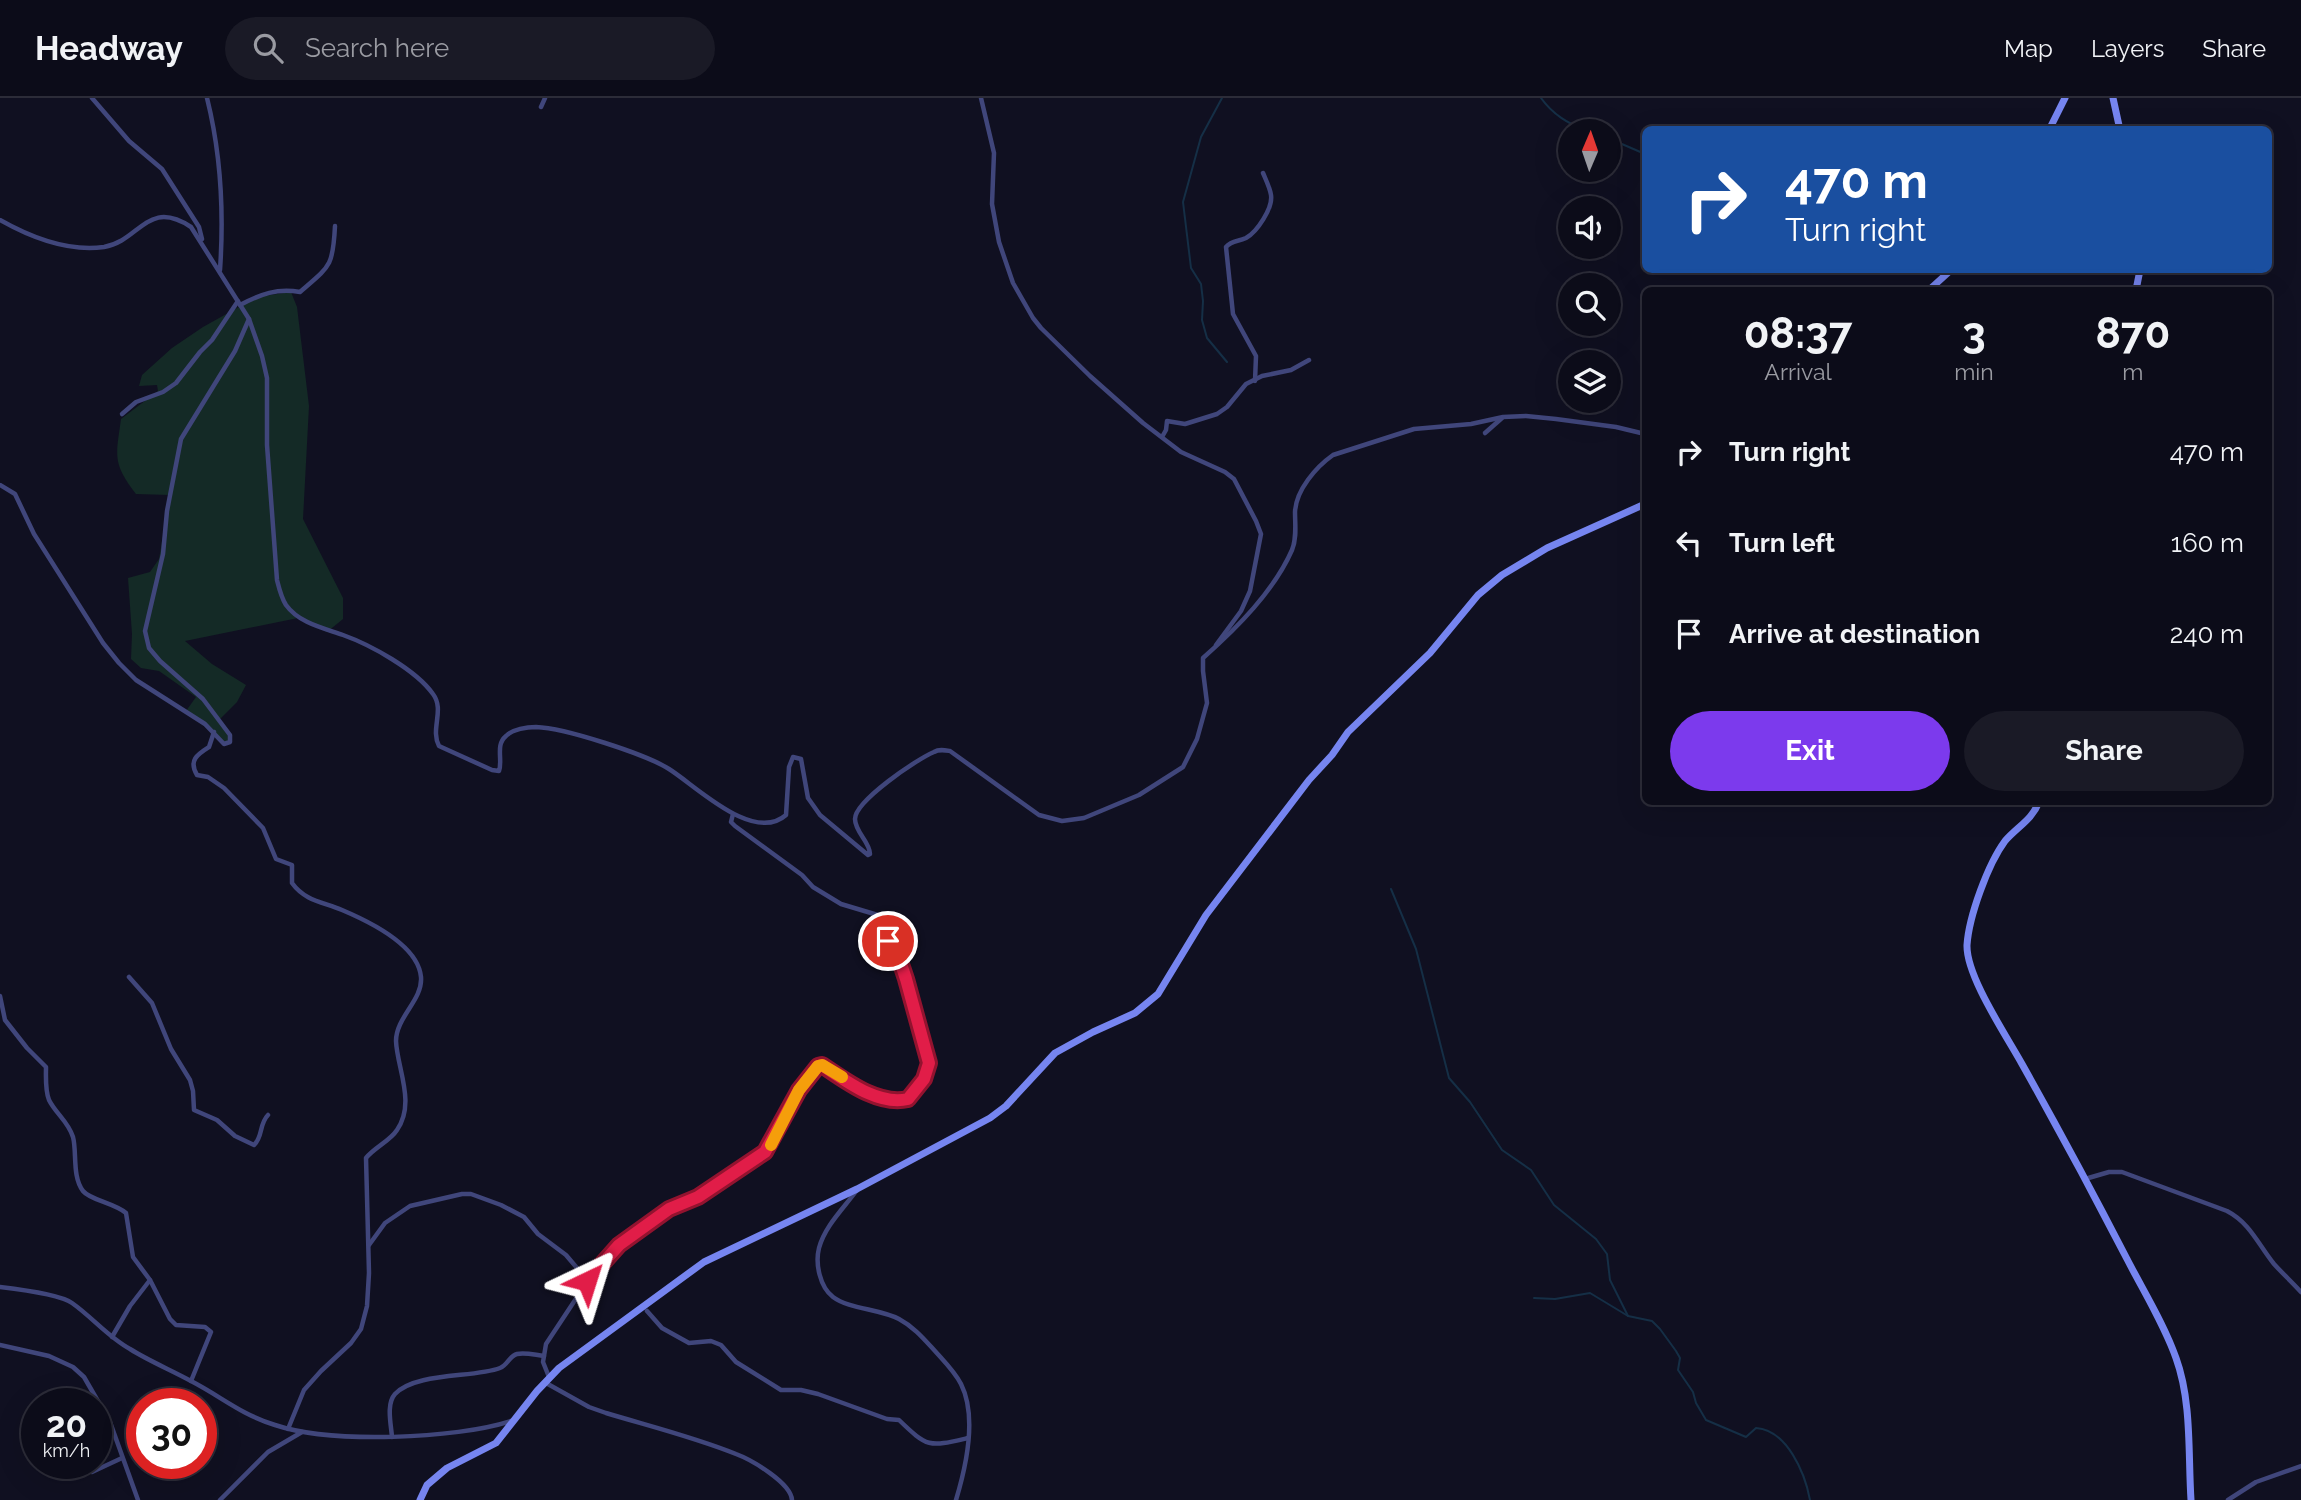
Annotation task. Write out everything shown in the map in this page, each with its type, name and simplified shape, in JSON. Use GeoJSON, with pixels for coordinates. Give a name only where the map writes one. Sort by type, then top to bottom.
{"type":"FeatureCollection","features":[{"type":"Feature","properties":{"kind":"street"},"geometry":{"type":"LineString","coordinates":[[92,98],[130,141],[167,175],[199,227],[203,245]]}},
{"type":"Feature","properties":{"kind":"street"},"geometry":{"type":"LineString","coordinates":[[207,98],[222,182],[220,271]]}},
{"type":"Feature","properties":{"kind":"street"},"geometry":{"type":"LineString","coordinates":[[541,107],[545,98]]}},
{"type":"Feature","properties":{"kind":"street"},"geometry":{"type":"LineString","coordinates":[[981,98],[994,153],[992,204],[995,226],[1013,283],[1041,328],[1090,376],[1181,452],[1225,472],[1234,479],[1256,521],[1261,534],[1250,591],[1213,649]]}},
{"type":"Feature","properties":{"kind":"street"},"geometry":{"type":"LineString","coordinates":[[2051,126],[2065,98]]}},
{"type":"Feature","properties":{"kind":"street"},"geometry":{"type":"LineString","coordinates":[[2113,98],[2119,126]]}},
{"type":"Feature","properties":{"kind":"street"},"geometry":{"type":"LineString","coordinates":[[1255,381],[1256,356],[1233,314],[1226,247],[1229,243],[1247,238],[1264,217],[1272,196],[1264,173]]}},
{"type":"Feature","properties":{"kind":"street"},"geometry":{"type":"LineString","coordinates":[[0,220],[42,239],[73,246],[98,247],[107,246],[125,237],[146,221],[167,217],[179,219],[191,227],[249,319],[267,378],[267,444],[276,580],[287,606],[313,625],[372,647],[393,660],[433,694],[438,702],[439,712],[435,727],[436,740],[444,749],[492,771],[499,771],[500,747],[505,736],[518,729],[535,727],[556,730],[612,746],[669,769],[715,804],[733,814],[752,821],[771,822],[786,815],[790,761],[797,757],[801,759],[808,798],[820,815],[868,855],[870,849],[855,822],[857,812],[872,794],[933,752],[950,751],[1039,815],[1062,821],[1084,818],[1139,795],[1182,767],[1197,739],[1207,703],[1203,657],[1225,640],[1266,592],[1283,566],[1293,548],[1297,500],[1301,490],[1333,455],[1414,429],[1471,424],[1503,417],[1556,419],[1642,433]]}},
{"type":"Feature","properties":{"kind":"street"},"geometry":{"type":"LineString","coordinates":[[122,414],[136,402],[163,392],[176,383],[239,303],[276,290],[300,292],[325,270],[334,256],[335,226]]}},
{"type":"Feature","properties":{"kind":"street"},"geometry":{"type":"LineString","coordinates":[[1932,287],[1948,273]]}},
{"type":"Feature","properties":{"kind":"street"},"geometry":{"type":"LineString","coordinates":[[0,485],[15,495],[34,534],[103,643],[119,663],[136,680],[180,706],[214,732],[224,744],[230,742],[230,734],[203,699],[149,648],[145,631],[163,554],[167,511],[181,439],[235,351],[249,319]]}},
{"type":"Feature","properties":{"kind":"street"},"geometry":{"type":"LineString","coordinates":[[1162,437],[1167,421],[1185,424],[1217,414],[1227,407],[1246,384],[1262,376],[1291,370],[1309,360]]}},
{"type":"Feature","properties":{"kind":"street"},"geometry":{"type":"LineString","coordinates":[[1485,433],[1503,417]]}},
{"type":"Feature","properties":{"kind":"street"},"geometry":{"type":"LineString","coordinates":[[420,1500],[427,1485],[447,1468],[496,1443],[547,1380],[582,1349],[704,1262],[857,1189],[990,1118],[1006,1106],[1055,1053],[1144,1007],[1169,978],[1206,915],[1348,732],[1430,653],[1479,595],[1502,575],[1546,548],[1642,505]]}},
{"type":"Feature","properties":{"kind":"street"},"geometry":{"type":"LineString","coordinates":[[214,732],[209,747],[195,756],[193,763],[197,775],[208,777],[224,788],[263,828],[273,856],[292,865],[293,886],[309,900],[345,911],[392,937],[414,958],[421,984],[398,1029],[396,1041],[404,1078],[401,1124],[396,1133],[373,1148],[366,1158],[369,1246],[367,1306],[361,1329],[351,1343],[304,1390],[288,1429]]}},
{"type":"Feature","properties":{"kind":"street"},"geometry":{"type":"LineString","coordinates":[[2037,805],[2029,820],[2007,839],[2000,849],[1987,877],[1968,936],[1968,959],[1973,974],[2085,1179],[2176,1357],[2185,1391],[2191,1500]]}},
{"type":"Feature","properties":{"kind":"street"},"geometry":{"type":"LineString","coordinates":[[733,814],[731,822],[735,826],[802,875],[813,887],[841,904],[881,916],[888,941],[900,961],[917,1015],[927,1048],[928,1071],[908,1099],[897,1101],[876,1096],[822,1065],[818,1066],[799,1090],[765,1152],[698,1197],[669,1209],[619,1245],[587,1281],[549,1338],[544,1367],[547,1380],[589,1406],[738,1454],[786,1485],[792,1494],[792,1500]]}},
{"type":"Feature","properties":{"kind":"street"},"geometry":{"type":"LineString","coordinates":[[129,978],[152,1003],[171,1049],[190,1080],[194,1110],[217,1120],[231,1133],[254,1145],[259,1140],[262,1123],[268,1115]]}},
{"type":"Feature","properties":{"kind":"street"},"geometry":{"type":"LineString","coordinates":[[0,996],[5,1020],[26,1048],[46,1067],[49,1100],[69,1126],[74,1139],[79,1183],[83,1191],[126,1213],[133,1256],[176,1325],[205,1327],[211,1332],[191,1381]]}},
{"type":"Feature","properties":{"kind":"street"},"geometry":{"type":"LineString","coordinates":[[2085,1179],[2109,1172],[2122,1172],[2227,1211],[2250,1229],[2275,1265],[2301,1292]]}},
{"type":"Feature","properties":{"kind":"street"},"geometry":{"type":"LineString","coordinates":[[857,1189],[822,1239],[818,1251],[821,1280],[828,1293],[836,1300],[886,1313],[918,1332],[961,1384],[966,1398],[968,1438],[957,1500]]}},
{"type":"Feature","properties":{"kind":"street"},"geometry":{"type":"LineString","coordinates":[[369,1246],[386,1223],[410,1206],[471,1194],[524,1217],[538,1234],[566,1255],[587,1281]]}},
{"type":"Feature","properties":{"kind":"street"},"geometry":{"type":"LineString","coordinates":[[112,1337],[130,1306],[150,1280]]}},
{"type":"Feature","properties":{"kind":"street"},"geometry":{"type":"LineString","coordinates":[[0,1287],[60,1297],[141,1356],[191,1381],[238,1410],[288,1429],[392,1437],[475,1431],[514,1421]]}},
{"type":"Feature","properties":{"kind":"street"},"geometry":{"type":"LineString","coordinates":[[647,1311],[662,1328],[689,1343],[711,1341],[722,1345],[736,1362],[781,1390],[801,1390],[818,1394],[887,1419],[899,1420],[922,1441],[938,1445],[968,1438]]}},
{"type":"Feature","properties":{"kind":"street"},"geometry":{"type":"LineString","coordinates":[[0,1345],[49,1356],[73,1367],[95,1392],[110,1422],[138,1500]]}},
{"type":"Feature","properties":{"kind":"street"},"geometry":{"type":"LineString","coordinates":[[392,1437],[390,1405],[393,1396],[405,1387],[442,1377],[501,1368],[512,1356],[519,1353],[544,1356]]}},
{"type":"Feature","properties":{"kind":"street"},"geometry":{"type":"LineString","coordinates":[[220,1500],[268,1452],[303,1432]]}},
{"type":"Feature","properties":{"kind":"street"},"geometry":{"type":"LineString","coordinates":[[112,1461],[122,1458]]}},
{"type":"Feature","properties":{"kind":"street"},"geometry":{"type":"LineString","coordinates":[[2228,1500],[2256,1482],[2301,1466]]}},
{"type":"Feature","properties":{"kind":"green space"},"geometry":{"type":"Polygon","coordinates":[[[291,292],[297,307],[309,406],[303,519],[343,598],[343,619],[327,632],[298,618],[185,641],[212,664],[246,685],[237,702],[219,720],[230,734],[230,742],[224,743],[186,711],[196,697],[159,671],[141,668],[131,659],[128,578],[150,572],[159,559],[170,495],[136,494],[128,483],[118,459],[121,419],[158,391],[157,385],[139,386],[142,375],[172,348],[257,297],[291,292]]]}},
{"type":"Feature","properties":{"kind":"waterway"},"geometry":{"type":"LineString","coordinates":[[1222,98],[1201,137],[1183,202],[1191,268],[1201,284],[1202,320],[1207,338],[1227,362]]}},
{"type":"Feature","properties":{"kind":"waterway"},"geometry":{"type":"LineString","coordinates":[[1541,98],[1563,119]]}},
{"type":"Feature","properties":{"kind":"waterway"},"geometry":{"type":"LineString","coordinates":[[1621,144],[1642,153]]}},
{"type":"Feature","properties":{"kind":"waterway"},"geometry":{"type":"LineString","coordinates":[[1391,889],[1416,949],[1449,1078],[1470,1102],[1502,1150],[1531,1170],[1554,1205],[1596,1239],[1607,1254],[1610,1280],[1628,1316]]}},
{"type":"Feature","properties":{"kind":"waterway"},"geometry":{"type":"LineString","coordinates":[[1534,1298],[1555,1299],[1590,1293],[1628,1316],[1652,1321],[1680,1358],[1678,1370],[1693,1392],[1706,1420],[1746,1437],[1756,1428],[1777,1436],[1799,1466],[1810,1500]]}},
{"type":"Feature","properties":{"kind":"slow traffic"},"geometry":{"type":"LineString","coordinates":[[771,1145],[799,1090],[818,1066],[822,1065],[842,1077]]}},
{"type":"Feature","properties":{"kind":"route"},"geometry":{"type":"LineString","coordinates":[[587,1281],[619,1245],[673,1206],[698,1197],[765,1152],[799,1090],[818,1066],[822,1065],[859,1088],[888,1101],[908,1099],[928,1071],[929,1063],[927,1048],[900,961],[888,941]]}}]}
